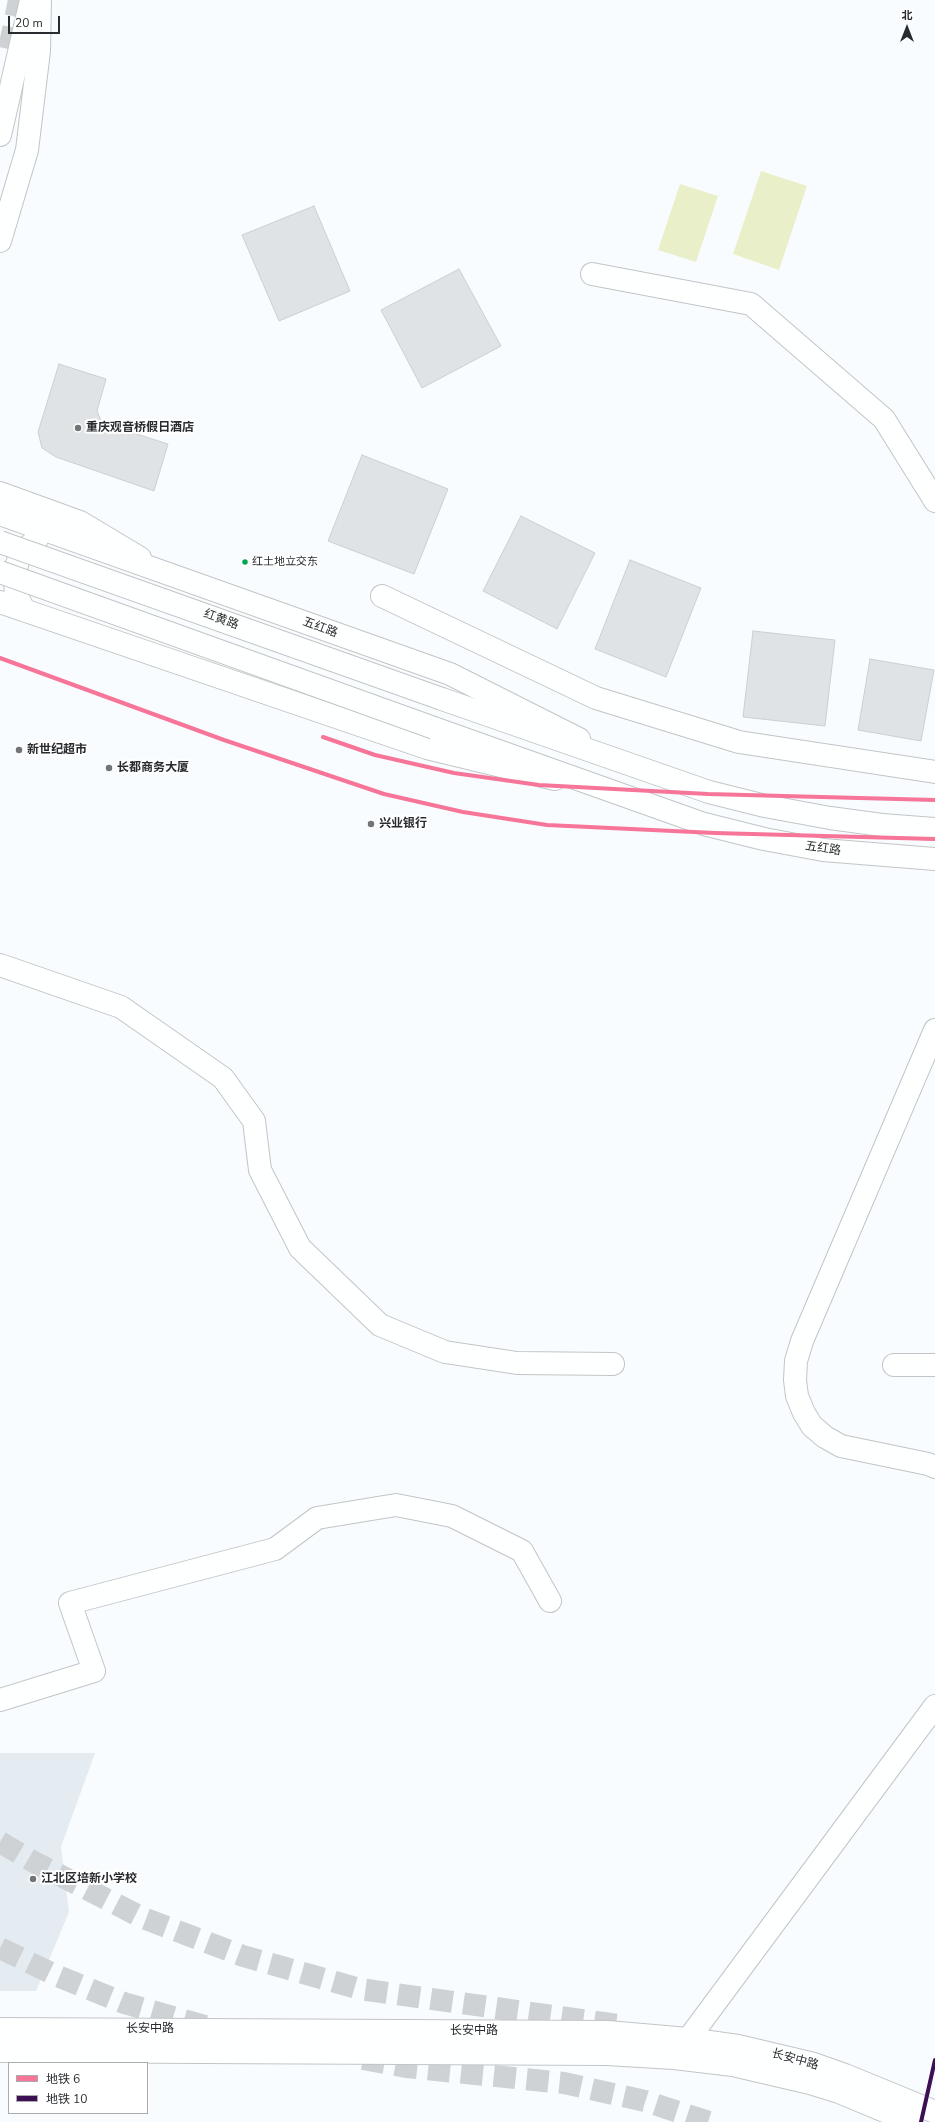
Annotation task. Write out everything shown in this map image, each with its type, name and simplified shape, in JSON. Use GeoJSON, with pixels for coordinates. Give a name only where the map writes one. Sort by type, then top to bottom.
{"type":"FeatureCollection","features":[{"type":"Feature","properties":{"kind":"main road"},"geometry":{"type":"LineString","coordinates":[[0,135],[31,0]]}},
{"type":"Feature","properties":{"kind":"main road"},"geometry":{"type":"LineString","coordinates":[[0,241],[27,150],[39,51],[40,0]]}},
{"type":"Feature","properties":{"kind":"main road"},"geometry":{"type":"LineString","coordinates":[[592,274],[751,304],[884,419],[935,501]]}},
{"type":"Feature","properties":{"kind":"main road"},"geometry":{"type":"LineString","coordinates":[[0,493],[80,522],[164,572]]}},
{"type":"Feature","properties":{"kind":"main road","name":"五红路"},"geometry":{"type":"LineString","coordinates":[[0,514],[450,674],[630,765]]}},
{"type":"Feature","properties":{"kind":"main road"},"geometry":{"type":"LineString","coordinates":[[0,609],[24,610],[16,594],[14,582],[17,564],[22,552],[33,540],[51,532]]}},
{"type":"Feature","properties":{"kind":"main road","name":"红黄路"},"geometry":{"type":"LineString","coordinates":[[0,542],[442,699]]}},
{"type":"Feature","properties":{"kind":"main road","name":"五红路"},"geometry":{"type":"LineString","coordinates":[[0,572],[622,796],[704,824],[764,839],[823,850],[935,859]]}},
{"type":"Feature","properties":{"kind":"main road"},"geometry":{"type":"LineString","coordinates":[[382,596],[596,698],[739,742],[935,772]]}},
{"type":"Feature","properties":{"kind":"main road","name":"五红路"},"geometry":{"type":"LineString","coordinates":[[0,602],[427,748],[622,796]]}},
{"type":"Feature","properties":{"kind":"main road","name":"五红路"},"geometry":{"type":"LineString","coordinates":[[442,699],[709,792],[765,806],[830,818],[882,825],[935,829]]}},
{"type":"Feature","properties":{"kind":"main road"},"geometry":{"type":"LineString","coordinates":[[0,965],[121,1007],[223,1078],[254,1121],[260,1170],[300,1248],[380,1325],[445,1352],[517,1363],[613,1364]]}},
{"type":"Feature","properties":{"kind":"main road"},"geometry":{"type":"LineString","coordinates":[[935,1030],[802,1341],[796,1362],[795,1380],[797,1396],[804,1412],[812,1426],[825,1438],[841,1446],[928,1464],[935,1467]]}},
{"type":"Feature","properties":{"kind":"main road"},"geometry":{"type":"LineString","coordinates":[[894,1366],[935,1365]]}},
{"type":"Feature","properties":{"kind":"main road"},"geometry":{"type":"LineString","coordinates":[[0,1700],[94,1671],[70,1603],[275,1549],[317,1518],[396,1505],[452,1516],[522,1551],[550,1601]]}},
{"type":"Feature","properties":{"kind":"main road"},"geometry":{"type":"LineString","coordinates":[[674,2058],[935,1706]]}},
{"type":"Feature","properties":{"kind":"main road","name":"长安中路"},"geometry":{"type":"LineString","coordinates":[[0,2029],[608,2032],[688,2039],[738,2046],[814,2064],[845,2074],[935,2112]]}},
{"type":"Feature","properties":{"kind":"main road","name":"长安中路"},"geometry":{"type":"LineString","coordinates":[[0,2051],[591,2054],[674,2058],[733,2065],[810,2083],[839,2092],[911,2122]]}},
{"type":"Feature","properties":{"kind":"shaded area","name":"江北区培新小学校"},"geometry":{"type":"Polygon","coordinates":[[[0,1753],[95,1753],[61,1847],[69,1912],[36,1991],[0,1991],[0,1753]]]}},
{"type":"Feature","properties":{"kind":"green space"},"geometry":{"type":"Polygon","coordinates":[[[761,171],[807,186],[779,270],[733,254],[761,171]]]}},
{"type":"Feature","properties":{"kind":"green space"},"geometry":{"type":"Polygon","coordinates":[[[680,184],[718,196],[696,262],[658,250],[680,184]]]}},
{"type":"Feature","properties":{"kind":"building"},"geometry":{"type":"Polygon","coordinates":[[[314,206],[350,291],[279,321],[242,235],[314,206]]]}},
{"type":"Feature","properties":{"kind":"building"},"geometry":{"type":"Polygon","coordinates":[[[459,269],[501,346],[422,388],[381,310],[459,269]]]}},
{"type":"Feature","properties":{"kind":"building","name":"重庆观音桥假日酒店"},"geometry":{"type":"Polygon","coordinates":[[[59,364],[106,379],[97,411],[102,423],[168,444],[154,491],[56,457],[42,448],[38,432],[59,364]]]}},
{"type":"Feature","properties":{"kind":"building"},"geometry":{"type":"Polygon","coordinates":[[[362,455],[448,489],[414,574],[328,541],[362,455]]]}},
{"type":"Feature","properties":{"kind":"building"},"geometry":{"type":"Polygon","coordinates":[[[521,516],[595,553],[557,629],[483,591],[521,516]]]}},
{"type":"Feature","properties":{"kind":"building"},"geometry":{"type":"Polygon","coordinates":[[[630,560],[701,588],[666,677],[595,649],[630,560]]]}},
{"type":"Feature","properties":{"kind":"building"},"geometry":{"type":"Polygon","coordinates":[[[753,631],[835,640],[825,726],[743,717],[753,631]]]}},
{"type":"Feature","properties":{"kind":"building"},"geometry":{"type":"Polygon","coordinates":[[[870,659],[934,670],[921,741],[858,730],[870,659]]]}},
{"type":"Feature","properties":{"kind":"tunnel"},"geometry":{"type":"LineString","coordinates":[[9,49],[19,0]]}},
{"type":"Feature","properties":{"kind":"tunnel"},"geometry":{"type":"LineString","coordinates":[[0,1842],[34,1862],[143,1918],[243,1956],[360,1989],[618,2025]]}},
{"type":"Feature","properties":{"kind":"tunnel"},"geometry":{"type":"LineString","coordinates":[[0,1948],[55,1975],[124,2003],[208,2027]]}},
{"type":"Feature","properties":{"kind":"tunnel"},"geometry":{"type":"LineString","coordinates":[[363,2059],[406,2067],[564,2083],[645,2101],[709,2122]]}},
{"type":"Feature","properties":{"kind":"metro line","name":"6"},"geometry":{"type":"LineString","coordinates":[[0,658],[224,740],[384,794],[463,812],[547,825],[715,833],[935,839]]}},
{"type":"Feature","properties":{"kind":"metro line","name":"6"},"geometry":{"type":"LineString","coordinates":[[323,737],[375,755],[454,773],[539,785],[708,794],[935,800]]}},
{"type":"Feature","properties":{"kind":"metro line","name":"10"},"geometry":{"type":"LineString","coordinates":[[921,2122],[935,2060]]}},
{"type":"Feature","properties":{"kind":"place","name":"重庆观音桥假日酒店"},"geometry":{"type":"Point","coordinates":[78,428]}},
{"type":"Feature","properties":{"kind":"place","name":"红土地立交东"},"geometry":{"type":"Point","coordinates":[245,562]}},
{"type":"Feature","properties":{"kind":"place","name":"新世纪超市"},"geometry":{"type":"Point","coordinates":[19,750]}},
{"type":"Feature","properties":{"kind":"place","name":"长都商务大厦"},"geometry":{"type":"Point","coordinates":[109,768]}},
{"type":"Feature","properties":{"kind":"place","name":"兴业银行"},"geometry":{"type":"Point","coordinates":[371,824]}},
{"type":"Feature","properties":{"kind":"place","name":"江北区培新小学校"},"geometry":{"type":"Point","coordinates":[33,1879]}}]}
